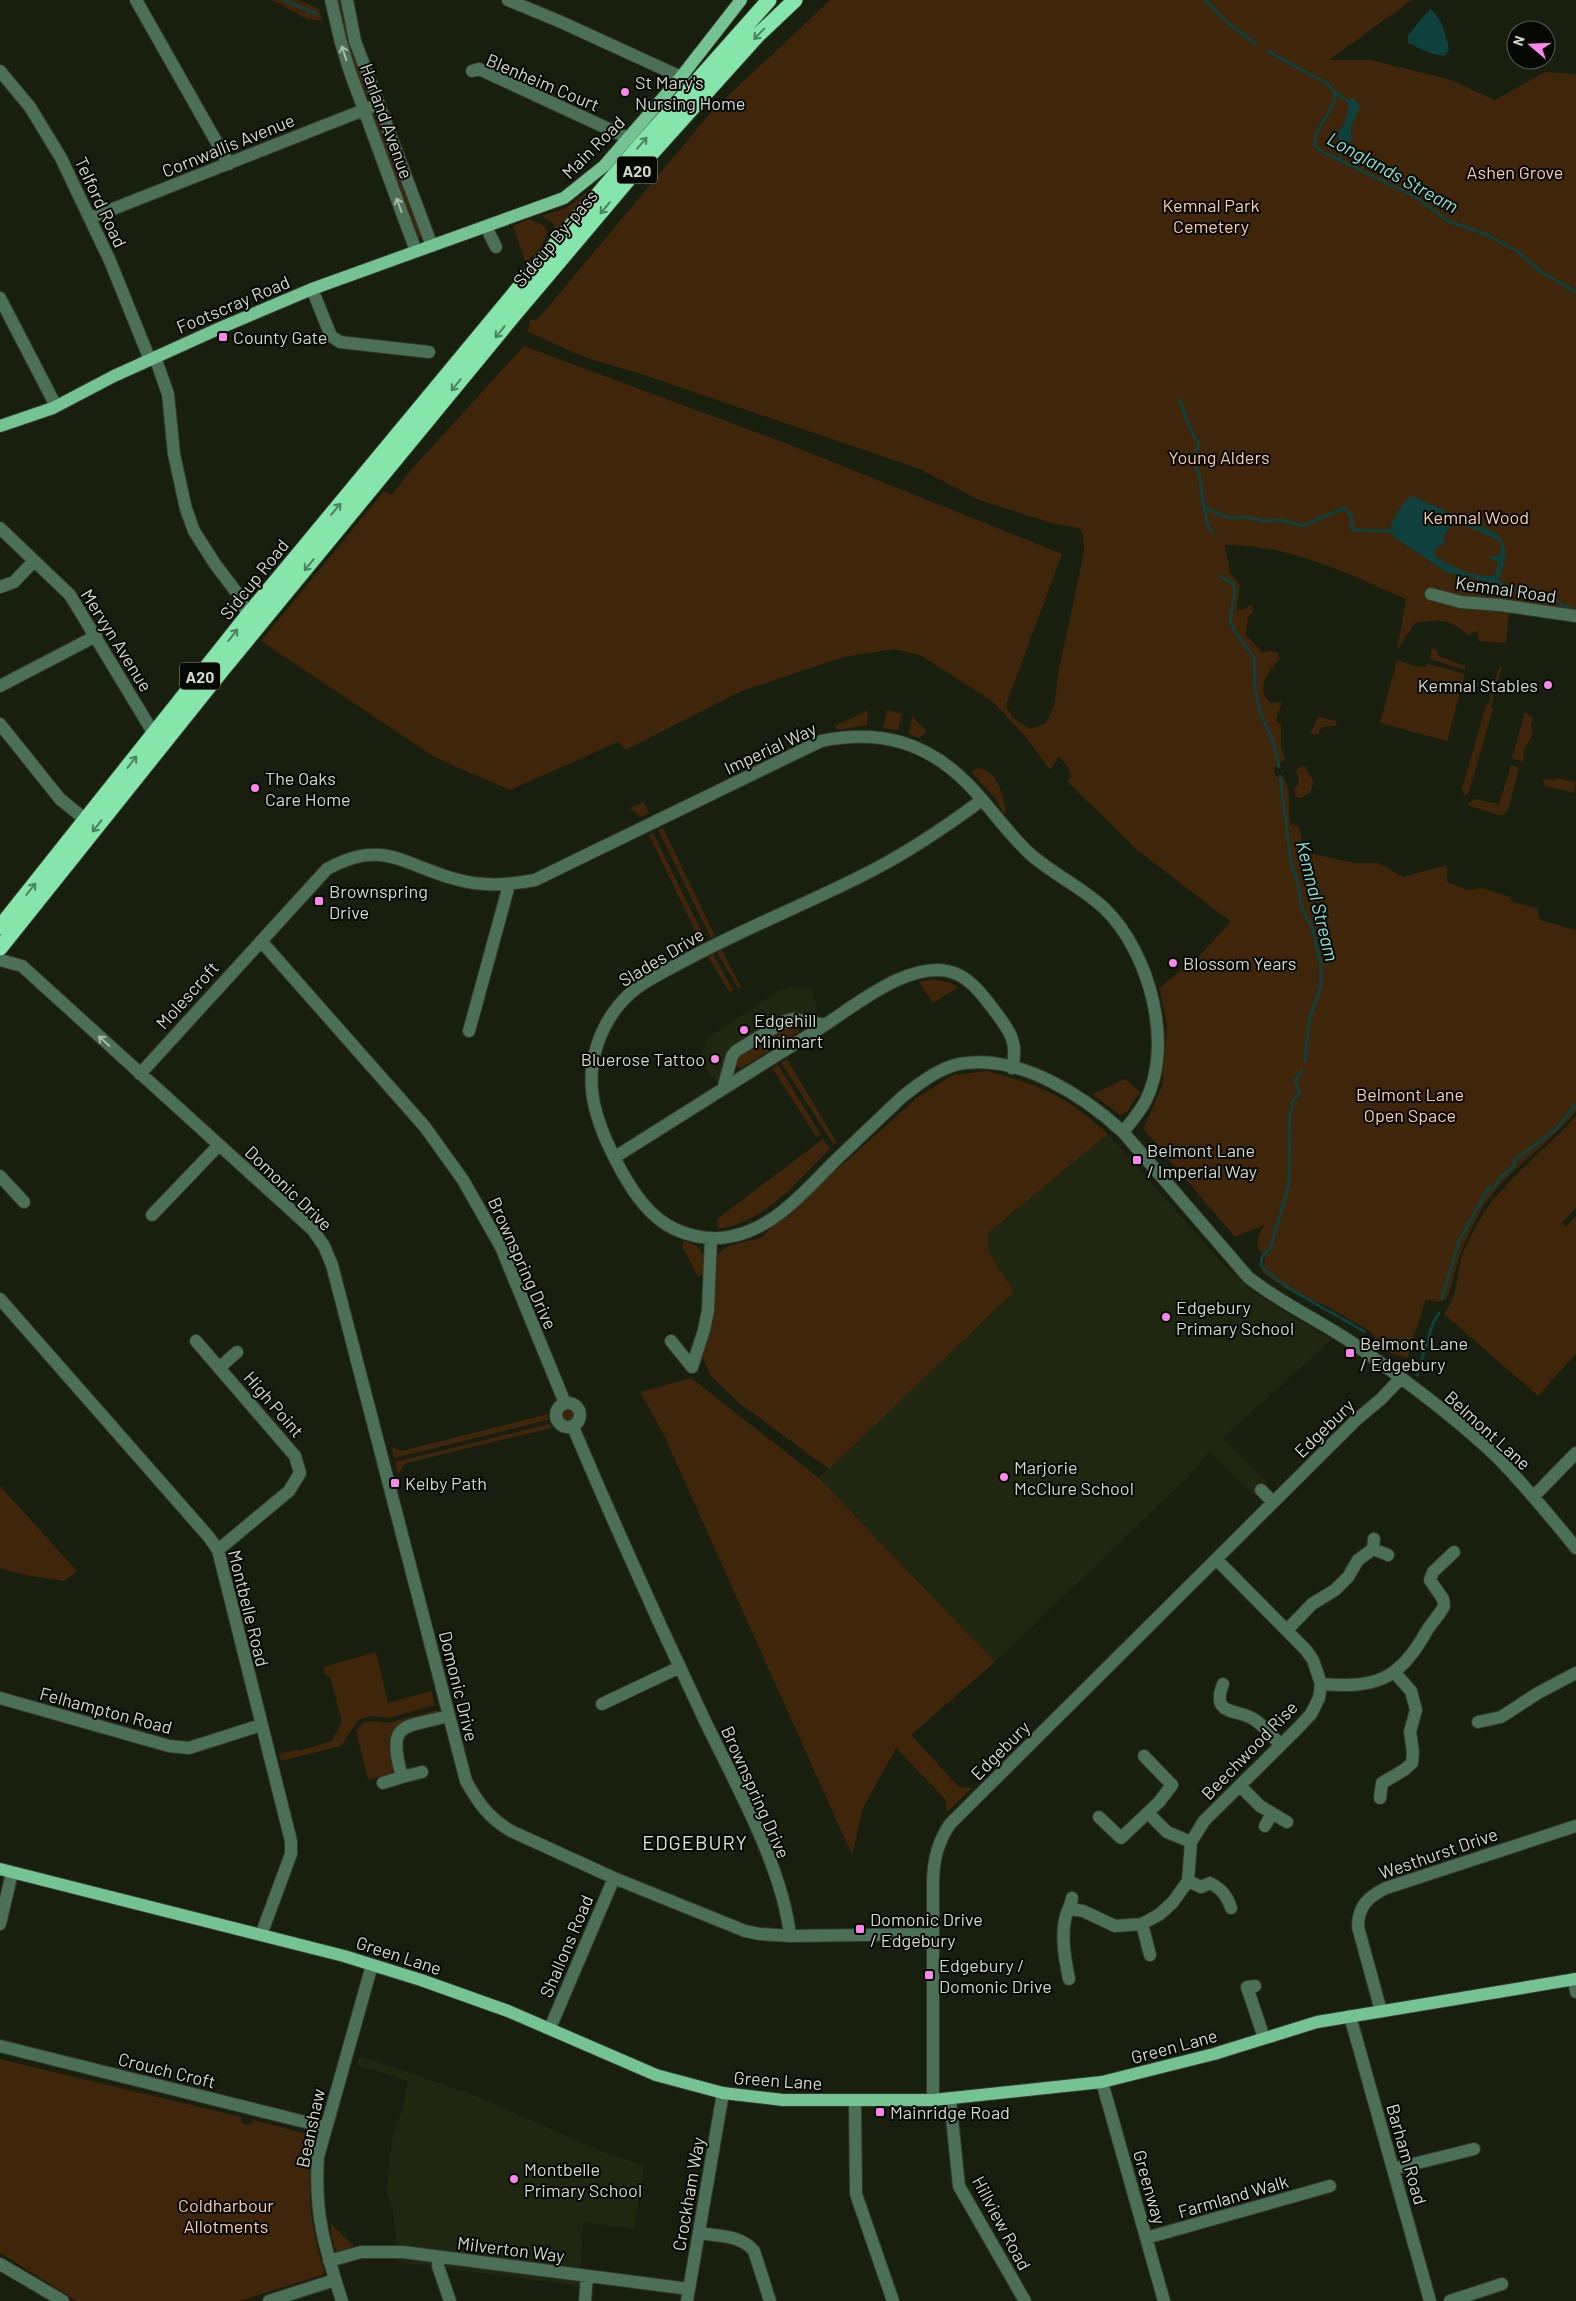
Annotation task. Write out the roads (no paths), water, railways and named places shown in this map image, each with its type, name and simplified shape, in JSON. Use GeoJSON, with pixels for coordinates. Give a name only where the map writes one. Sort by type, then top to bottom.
{"type":"FeatureCollection","features":[{"type":"Feature","properties":{"kind":"highway","name":"Sidcup By-pass"},"geometry":{"type":"LineString","coordinates":[[542,260],[641,144],[769,0]]}},
{"type":"Feature","properties":{"kind":"highway","name":"Sidcup By-pass"},"geometry":{"type":"LineString","coordinates":[[487,348],[640,167],[758,35],[794,0]]}},
{"type":"Feature","properties":{"kind":"highway","name":"Sidcup Road"},"geometry":{"type":"LineString","coordinates":[[0,927],[248,615],[542,260]]}},
{"type":"Feature","properties":{"kind":"highway","name":"Sidcup Road"},"geometry":{"type":"LineString","coordinates":[[0,948],[224,669],[487,348]]}},
{"type":"Feature","properties":{"kind":"main road","name":"Main Road"},"geometry":{"type":"LineString","coordinates":[[534,210],[564,198],[584,184],[628,138],[681,77],[741,0]]}},
{"type":"Feature","properties":{"kind":"main road","name":"Footscray Road"},"geometry":{"type":"LineString","coordinates":[[0,426],[21,421],[56,406],[152,359],[312,289],[534,210]]}},
{"type":"Feature","properties":{"kind":"main road","name":"Green Lane"},"geometry":{"type":"LineString","coordinates":[[6,1871],[372,1964],[466,1996],[550,2028],[656,2074],[723,2094],[783,2100],[855,2102],[933,2100],[1102,2082],[1214,2054],[1317,2022],[1575,1979]]}},
{"type":"Feature","properties":{"kind":"street"},"geometry":{"type":"LineString","coordinates":[[136,0],[229,164]]}},
{"type":"Feature","properties":{"kind":"street","name":"Harland Avenue"},"geometry":{"type":"LineString","coordinates":[[331,0],[341,44],[363,110],[416,251]]}},
{"type":"Feature","properties":{"kind":"street","name":"Harland Avenue"},"geometry":{"type":"LineString","coordinates":[[347,0],[355,41],[432,246]]}},
{"type":"Feature","properties":{"kind":"street"},"geometry":{"type":"LineString","coordinates":[[508,0],[681,77]]}},
{"type":"Feature","properties":{"kind":"street","name":"Blenheim Court"},"geometry":{"type":"LineString","coordinates":[[472,71],[479,69],[628,138]]}},
{"type":"Feature","properties":{"kind":"street","name":"Telford Road"},"geometry":{"type":"LineString","coordinates":[[0,71],[30,106],[47,132],[90,218],[152,359]]}},
{"type":"Feature","properties":{"kind":"street","name":"Cornwallis Avenue"},"geometry":{"type":"LineString","coordinates":[[90,218],[379,104]]}},
{"type":"Feature","properties":{"kind":"street"},"geometry":{"type":"LineString","coordinates":[[486,227],[496,247]]}},
{"type":"Feature","properties":{"kind":"street"},"geometry":{"type":"LineString","coordinates":[[312,289],[331,336],[340,342],[429,352]]}},
{"type":"Feature","properties":{"kind":"street"},"geometry":{"type":"LineString","coordinates":[[0,298],[56,406]]}},
{"type":"Feature","properties":{"kind":"street"},"geometry":{"type":"LineString","coordinates":[[152,359],[168,394],[177,476],[186,510],[194,530],[207,552],[237,593],[248,615]]}},
{"type":"Feature","properties":{"kind":"street","name":"Mervyn Avenue"},"geometry":{"type":"LineString","coordinates":[[0,528],[70,595],[154,734]]}},
{"type":"Feature","properties":{"kind":"street"},"geometry":{"type":"LineString","coordinates":[[0,588],[14,582],[34,561]]}},
{"type":"Feature","properties":{"kind":"street"},"geometry":{"type":"LineString","coordinates":[[237,593],[252,599],[262,598]]}},
{"type":"Feature","properties":{"kind":"street","name":"Kemnal Road"},"geometry":{"type":"LineString","coordinates":[[1431,594],[1461,602],[1500,605],[1576,616]]}},
{"type":"Feature","properties":{"kind":"street"},"geometry":{"type":"LineString","coordinates":[[0,686],[96,636]]}},
{"type":"Feature","properties":{"kind":"street"},"geometry":{"type":"LineString","coordinates":[[0,724],[60,799],[86,820]]}},
{"type":"Feature","properties":{"kind":"street","name":"Imperial Way"},"geometry":{"type":"LineString","coordinates":[[261,940],[327,869],[353,857],[370,854],[384,855],[402,859],[453,879],[483,885],[509,885],[535,880],[821,741],[840,737],[873,736],[897,741],[930,754],[952,770],[982,800],[1028,852],[1105,909],[1123,930],[1144,973],[1155,1010],[1157,1040],[1156,1067],[1146,1101],[1123,1132]]}},
{"type":"Feature","properties":{"kind":"street","name":"Slades Drive"},"geometry":{"type":"LineString","coordinates":[[982,800],[874,870],[711,946],[655,976],[629,994],[611,1014],[605,1026],[594,1058],[592,1074],[595,1106],[614,1157],[637,1195],[660,1220],[694,1235],[711,1238],[733,1236],[768,1221],[797,1198],[919,1083],[942,1070],[964,1063],[988,1063],[1012,1068],[1060,1084],[1101,1112],[1123,1132]]}},
{"type":"Feature","properties":{"kind":"street"},"geometry":{"type":"LineString","coordinates":[[469,1031],[509,885]]}},
{"type":"Feature","properties":{"kind":"street","name":"Molescroft"},"geometry":{"type":"LineString","coordinates":[[140,1074],[261,940]]}},
{"type":"Feature","properties":{"kind":"street","name":"Brownspring Drive"},"geometry":{"type":"LineString","coordinates":[[261,940],[425,1126],[463,1180],[501,1247],[564,1403],[572,1403],[580,1410],[581,1418],[572,1427],[631,1563],[758,1832],[783,1902],[790,1936]]}},
{"type":"Feature","properties":{"kind":"street","name":"Domonic Drive"},"geometry":{"type":"LineString","coordinates":[[0,960],[22,966],[218,1146],[313,1230],[324,1246],[332,1265],[466,1781],[484,1811],[511,1831],[614,1878],[745,1931],[790,1936],[933,1934]]}},
{"type":"Feature","properties":{"kind":"street"},"geometry":{"type":"LineString","coordinates":[[614,1157],[897,980],[919,972],[946,970],[969,981],[1002,1020],[1015,1046],[1016,1052],[1012,1068]]}},
{"type":"Feature","properties":{"kind":"street"},"geometry":{"type":"LineString","coordinates":[[723,1089],[732,1056],[736,1051],[785,1021],[793,1019],[825,1025]]}},
{"type":"Feature","properties":{"kind":"street","name":"Belmont Lane"},"geometry":{"type":"LineString","coordinates":[[1123,1132],[1248,1277],[1266,1292],[1317,1319],[1465,1428],[1498,1458],[1534,1496],[1576,1548]]}},
{"type":"Feature","properties":{"kind":"street","name":"Domonic Drive"},"geometry":{"type":"LineString","coordinates":[[152,1215],[218,1146]]}},
{"type":"Feature","properties":{"kind":"street"},"geometry":{"type":"LineString","coordinates":[[0,1176],[24,1202]]}},
{"type":"Feature","properties":{"kind":"street"},"geometry":{"type":"LineString","coordinates":[[671,1341],[692,1367],[704,1330],[708,1310],[711,1238]]}},
{"type":"Feature","properties":{"kind":"street","name":"Montbelle Road"},"geometry":{"type":"LineString","coordinates":[[0,1299],[208,1536],[218,1550],[260,1725],[291,1841],[292,1854],[261,1935]]}},
{"type":"Feature","properties":{"kind":"street","name":"High Point"},"geometry":{"type":"LineString","coordinates":[[196,1341],[295,1456],[300,1473],[289,1490],[218,1550]]}},
{"type":"Feature","properties":{"kind":"street","name":"High Point"},"geometry":{"type":"LineString","coordinates":[[219,1368],[237,1352]]}},
{"type":"Feature","properties":{"kind":"street","name":"Edgebury"},"geometry":{"type":"LineString","coordinates":[[933,2100],[934,1863],[939,1843],[950,1824],[1273,1502],[1400,1379]]}},
{"type":"Feature","properties":{"kind":"street"},"geometry":{"type":"LineString","coordinates":[[1534,1496],[1576,1453]]}},
{"type":"Feature","properties":{"kind":"street"},"geometry":{"type":"LineString","coordinates":[[1261,1490],[1273,1502]]}},
{"type":"Feature","properties":{"kind":"street"},"geometry":{"type":"LineString","coordinates":[[1286,1630],[1312,1604],[1334,1590],[1348,1577],[1358,1560],[1373,1544],[1388,1555]]}},
{"type":"Feature","properties":{"kind":"street"},"geometry":{"type":"LineString","coordinates":[[1216,1559],[1306,1650],[1313,1660],[1321,1684],[1366,1685],[1395,1673],[1409,1660],[1428,1629],[1440,1615],[1444,1606],[1443,1599],[1430,1580],[1433,1572],[1454,1552]]}},
{"type":"Feature","properties":{"kind":"street"},"geometry":{"type":"LineString","coordinates":[[602,1704],[680,1666]]}},
{"type":"Feature","properties":{"kind":"street"},"geometry":{"type":"LineString","coordinates":[[1380,1798],[1382,1783],[1412,1763],[1413,1752],[1410,1732],[1416,1710],[1411,1691],[1395,1673]]}},
{"type":"Feature","properties":{"kind":"street"},"geometry":{"type":"LineString","coordinates":[[1478,1722],[1500,1717],[1538,1693],[1576,1673]]}},
{"type":"Feature","properties":{"kind":"street"},"geometry":{"type":"LineString","coordinates":[[1223,1684],[1218,1696],[1221,1705],[1227,1710],[1255,1720],[1281,1745]]}},
{"type":"Feature","properties":{"kind":"street","name":"Beechwood Rise"},"geometry":{"type":"LineString","coordinates":[[1069,1978],[1065,1959],[1065,1918],[1072,1903],[1083,1911],[1114,1926],[1142,1924],[1160,1914],[1173,1902],[1188,1880],[1191,1842],[1204,1821],[1311,1714],[1319,1698],[1321,1684]]}},
{"type":"Feature","properties":{"kind":"street","name":"Felhampton Road"},"geometry":{"type":"LineString","coordinates":[[0,1698],[169,1746],[188,1748],[260,1725]]}},
{"type":"Feature","properties":{"kind":"street"},"geometry":{"type":"LineString","coordinates":[[402,1777],[394,1748],[399,1733],[406,1726],[449,1716]]}},
{"type":"Feature","properties":{"kind":"street"},"geometry":{"type":"LineString","coordinates":[[1099,1817],[1121,1838],[1148,1813],[1172,1785],[1144,1756]]}},
{"type":"Feature","properties":{"kind":"street"},"geometry":{"type":"LineString","coordinates":[[383,1783],[422,1772]]}},
{"type":"Feature","properties":{"kind":"street"},"geometry":{"type":"LineString","coordinates":[[1240,1786],[1260,1806],[1287,1822]]}},
{"type":"Feature","properties":{"kind":"street"},"geometry":{"type":"LineString","coordinates":[[1148,1813],[1167,1832],[1191,1842]]}},
{"type":"Feature","properties":{"kind":"street"},"geometry":{"type":"LineString","coordinates":[[1265,1826],[1272,1814]]}},
{"type":"Feature","properties":{"kind":"street","name":"Westhurst Drive"},"geometry":{"type":"LineString","coordinates":[[1381,2011],[1358,1927],[1358,1915],[1363,1903],[1374,1894],[1386,1888],[1576,1826]]}},
{"type":"Feature","properties":{"kind":"street"},"geometry":{"type":"LineString","coordinates":[[0,1924],[6,1871]]}},
{"type":"Feature","properties":{"kind":"street","name":"Shallons Road"},"geometry":{"type":"LineString","coordinates":[[550,2028],[614,1878]]}},
{"type":"Feature","properties":{"kind":"street"},"geometry":{"type":"LineString","coordinates":[[1188,1880],[1201,1887],[1210,1883],[1219,1887],[1227,1896],[1231,1908]]}},
{"type":"Feature","properties":{"kind":"street"},"geometry":{"type":"LineString","coordinates":[[1142,1924],[1150,1955]]}},
{"type":"Feature","properties":{"kind":"street","name":"Beanshaw"},"geometry":{"type":"LineString","coordinates":[[342,2301],[322,2238],[316,2184],[318,2158],[325,2127],[372,1964]]}},
{"type":"Feature","properties":{"kind":"street"},"geometry":{"type":"LineString","coordinates":[[1575,1979],[1576,1992]]}},
{"type":"Feature","properties":{"kind":"street"},"geometry":{"type":"LineString","coordinates":[[1247,1987],[1264,2038]]}},
{"type":"Feature","properties":{"kind":"street","name":"Barham Road"},"geometry":{"type":"LineString","coordinates":[[1350,2016],[1430,2301]]}},
{"type":"Feature","properties":{"kind":"street","name":"Crouch Croft"},"geometry":{"type":"LineString","coordinates":[[0,2046],[325,2127]]}},
{"type":"Feature","properties":{"kind":"street","name":"Greenway"},"geometry":{"type":"LineString","coordinates":[[1102,2082],[1164,2301]]}},
{"type":"Feature","properties":{"kind":"street","name":"Crockham Way"},"geometry":{"type":"LineString","coordinates":[[688,2295],[723,2094]]}},
{"type":"Feature","properties":{"kind":"street","name":"Hillview Road"},"geometry":{"type":"LineString","coordinates":[[950,2099],[959,2186],[1025,2301]]}},
{"type":"Feature","properties":{"kind":"street"},"geometry":{"type":"LineString","coordinates":[[855,2102],[856,2194],[893,2301]]}},
{"type":"Feature","properties":{"kind":"street"},"geometry":{"type":"LineString","coordinates":[[1393,2169],[1474,2149]]}},
{"type":"Feature","properties":{"kind":"street","name":"Farmland Walk"},"geometry":{"type":"LineString","coordinates":[[1146,2238],[1330,2186]]}},
{"type":"Feature","properties":{"kind":"street"},"geometry":{"type":"LineString","coordinates":[[699,2233],[737,2239],[749,2245],[754,2251],[770,2301]]}},
{"type":"Feature","properties":{"kind":"street","name":"Milverton Way"},"geometry":{"type":"LineString","coordinates":[[329,2261],[347,2254],[372,2251],[439,2257],[587,2276],[688,2295]]}},
{"type":"Feature","properties":{"kind":"street"},"geometry":{"type":"LineString","coordinates":[[439,2257],[438,2266],[450,2301]]}},
{"type":"Feature","properties":{"kind":"street"},"geometry":{"type":"LineString","coordinates":[[0,2264],[63,2301]]}},
{"type":"Feature","properties":{"kind":"street"},"geometry":{"type":"LineString","coordinates":[[586,2301],[587,2276]]}},
{"type":"Feature","properties":{"kind":"street"},"geometry":{"type":"LineString","coordinates":[[269,2301],[336,2280]]}},
{"type":"Feature","properties":{"kind":"street"},"geometry":{"type":"LineString","coordinates":[[1450,2301],[1502,2284]]}},
{"type":"Feature","properties":{"kind":"water"},"geometry":{"type":"Polygon","coordinates":[[[1430,9],[1437,16],[1445,33],[1449,50],[1445,56],[1432,54],[1408,43],[1408,35],[1430,9]]]}},
{"type":"Feature","properties":{"kind":"water"},"geometry":{"type":"Polygon","coordinates":[[[1352,98],[1357,101],[1360,107],[1351,127],[1352,139],[1346,145],[1340,146],[1337,134],[1346,120],[1348,103],[1352,98]]]}},
{"type":"Feature","properties":{"kind":"water"},"geometry":{"type":"Polygon","coordinates":[[[1412,496],[1494,532],[1503,542],[1505,548],[1503,569],[1497,582],[1492,583],[1446,572],[1394,537],[1390,527],[1395,516],[1409,497],[1412,496]],[[1453,521],[1443,538],[1447,545],[1440,544],[1434,553],[1441,560],[1472,574],[1495,575],[1498,562],[1486,556],[1500,556],[1501,543],[1492,537],[1453,521]]]}},
{"type":"Feature","properties":{"kind":"waterway"},"geometry":{"type":"LineString","coordinates":[[284,0],[317,14]]}},
{"type":"Feature","properties":{"kind":"waterway","name":"Longlands Stream"},"geometry":{"type":"LineString","coordinates":[[1205,0],[1228,23],[1255,43]]}},
{"type":"Feature","properties":{"kind":"waterway","name":"Longlands Stream"},"geometry":{"type":"LineString","coordinates":[[1267,51],[1328,84],[1335,93],[1332,107],[1317,131],[1315,146],[1323,152],[1414,196],[1450,222],[1485,234],[1517,251],[1540,271],[1576,292]]}},
{"type":"Feature","properties":{"kind":"waterway"},"geometry":{"type":"LineString","coordinates":[[1336,93],[1351,103]]}},
{"type":"Feature","properties":{"kind":"waterway"},"geometry":{"type":"LineString","coordinates":[[1340,160],[1341,144]]}},
{"type":"Feature","properties":{"kind":"waterway"},"geometry":{"type":"LineString","coordinates":[[1179,399],[1192,433],[1199,444],[1192,461],[1199,473],[1204,508],[1230,518],[1248,517],[1263,521],[1282,520],[1302,526],[1344,508],[1352,516],[1352,530],[1392,531]]}},
{"type":"Feature","properties":{"kind":"waterway","name":"Kemnal Stream"},"geometry":{"type":"LineString","coordinates":[[1204,508],[1208,527],[1213,532]]}},
{"type":"Feature","properties":{"kind":"waterway","name":"Kemnal Stream"},"geometry":{"type":"LineString","coordinates":[[1220,576],[1232,583],[1235,590],[1230,621],[1234,630],[1254,658],[1255,690],[1260,712],[1274,744],[1279,767]]}},
{"type":"Feature","properties":{"kind":"waterway"},"geometry":{"type":"LineString","coordinates":[[1495,581],[1515,590],[1536,596],[1551,595],[1563,606],[1576,610]]}},
{"type":"Feature","properties":{"kind":"waterway","name":"Kemnal Stream"},"geometry":{"type":"LineString","coordinates":[[1280,776],[1291,862],[1298,884],[1302,909],[1313,929],[1321,966],[1321,986],[1309,1020],[1305,1061]]}},
{"type":"Feature","properties":{"kind":"waterway","name":"Kemnal Stream"},"geometry":{"type":"LineString","coordinates":[[1302,1071],[1295,1080],[1300,1093],[1293,1100],[1290,1116],[1289,1184],[1270,1249],[1262,1257],[1261,1266],[1298,1294],[1365,1332]]}},
{"type":"Feature","properties":{"kind":"waterway"},"geometry":{"type":"LineString","coordinates":[[1442,1298],[1459,1241],[1488,1189],[1494,1187],[1499,1179],[1514,1166],[1514,1161],[1557,1128],[1576,1104]]}},
{"type":"Feature","properties":{"kind":"waterway"},"geometry":{"type":"LineString","coordinates":[[1417,1375],[1433,1323],[1439,1313]]}},
{"type":"Feature","properties":{"kind":"place","name":"St Mary's Nursing Home"},"geometry":{"type":"Point","coordinates":[625,92]}},
{"type":"Feature","properties":{"kind":"place","name":"County Gate"},"geometry":{"type":"Point","coordinates":[223,337]}},
{"type":"Feature","properties":{"kind":"place","name":"Kemnal Stables"},"geometry":{"type":"Point","coordinates":[1548,685]}},
{"type":"Feature","properties":{"kind":"place","name":"The Oaks Care Home"},"geometry":{"type":"Point","coordinates":[255,788]}},
{"type":"Feature","properties":{"kind":"place","name":"Brownspring Drive"},"geometry":{"type":"Point","coordinates":[319,901]}},
{"type":"Feature","properties":{"kind":"place","name":"Blossom Years"},"geometry":{"type":"Point","coordinates":[1173,963]}},
{"type":"Feature","properties":{"kind":"place","name":"Edgehill Minimart"},"geometry":{"type":"Point","coordinates":[744,1030]}},
{"type":"Feature","properties":{"kind":"place","name":"Bluerose Tattoo"},"geometry":{"type":"Point","coordinates":[715,1059]}},
{"type":"Feature","properties":{"kind":"place","name":"Belmont Lane / Imperial Way"},"geometry":{"type":"Point","coordinates":[1137,1160]}},
{"type":"Feature","properties":{"kind":"place","name":"Edgebury Primary School"},"geometry":{"type":"Point","coordinates":[1166,1317]}},
{"type":"Feature","properties":{"kind":"place","name":"Belmont Lane / Edgebury"},"geometry":{"type":"Point","coordinates":[1350,1353]}},
{"type":"Feature","properties":{"kind":"place","name":"Marjorie McClure School"},"geometry":{"type":"Point","coordinates":[1004,1477]}},
{"type":"Feature","properties":{"kind":"place","name":"Kelby Path"},"geometry":{"type":"Point","coordinates":[395,1483]}},
{"type":"Feature","properties":{"kind":"place","name":"Domonic Drive / Edgebury"},"geometry":{"type":"Point","coordinates":[860,1929]}},
{"type":"Feature","properties":{"kind":"place","name":"Edgebury / Domonic Drive"},"geometry":{"type":"Point","coordinates":[929,1975]}},
{"type":"Feature","properties":{"kind":"place","name":"Mainridge Road"},"geometry":{"type":"Point","coordinates":[880,2112]}},
{"type":"Feature","properties":{"kind":"place","name":"Montbelle Primary School"},"geometry":{"type":"Point","coordinates":[514,2179]}},
{"type":"Feature","properties":{"kind":"district","name":"EDGEBURY"},"geometry":{"type":"Point","coordinates":[695,1842]}},
{"type":"Feature","properties":{"kind":"park label","name":"Ashen Grove"},"geometry":{"type":"Point","coordinates":[1515,172]}},
{"type":"Feature","properties":{"kind":"park label","name":"Kemnal Park Cemetery"},"geometry":{"type":"Point","coordinates":[1211,215]}},
{"type":"Feature","properties":{"kind":"park label","name":"Young Alders"},"geometry":{"type":"Point","coordinates":[1219,457]}},
{"type":"Feature","properties":{"kind":"park label","name":"Kemnal Wood"},"geometry":{"type":"Point","coordinates":[1476,517]}},
{"type":"Feature","properties":{"kind":"park label","name":"Belmont Lane Open Space"},"geometry":{"type":"Point","coordinates":[1410,1104]}},
{"type":"Feature","properties":{"kind":"park label","name":"Coldharbour Allotments"},"geometry":{"type":"Point","coordinates":[226,2215]}}]}
